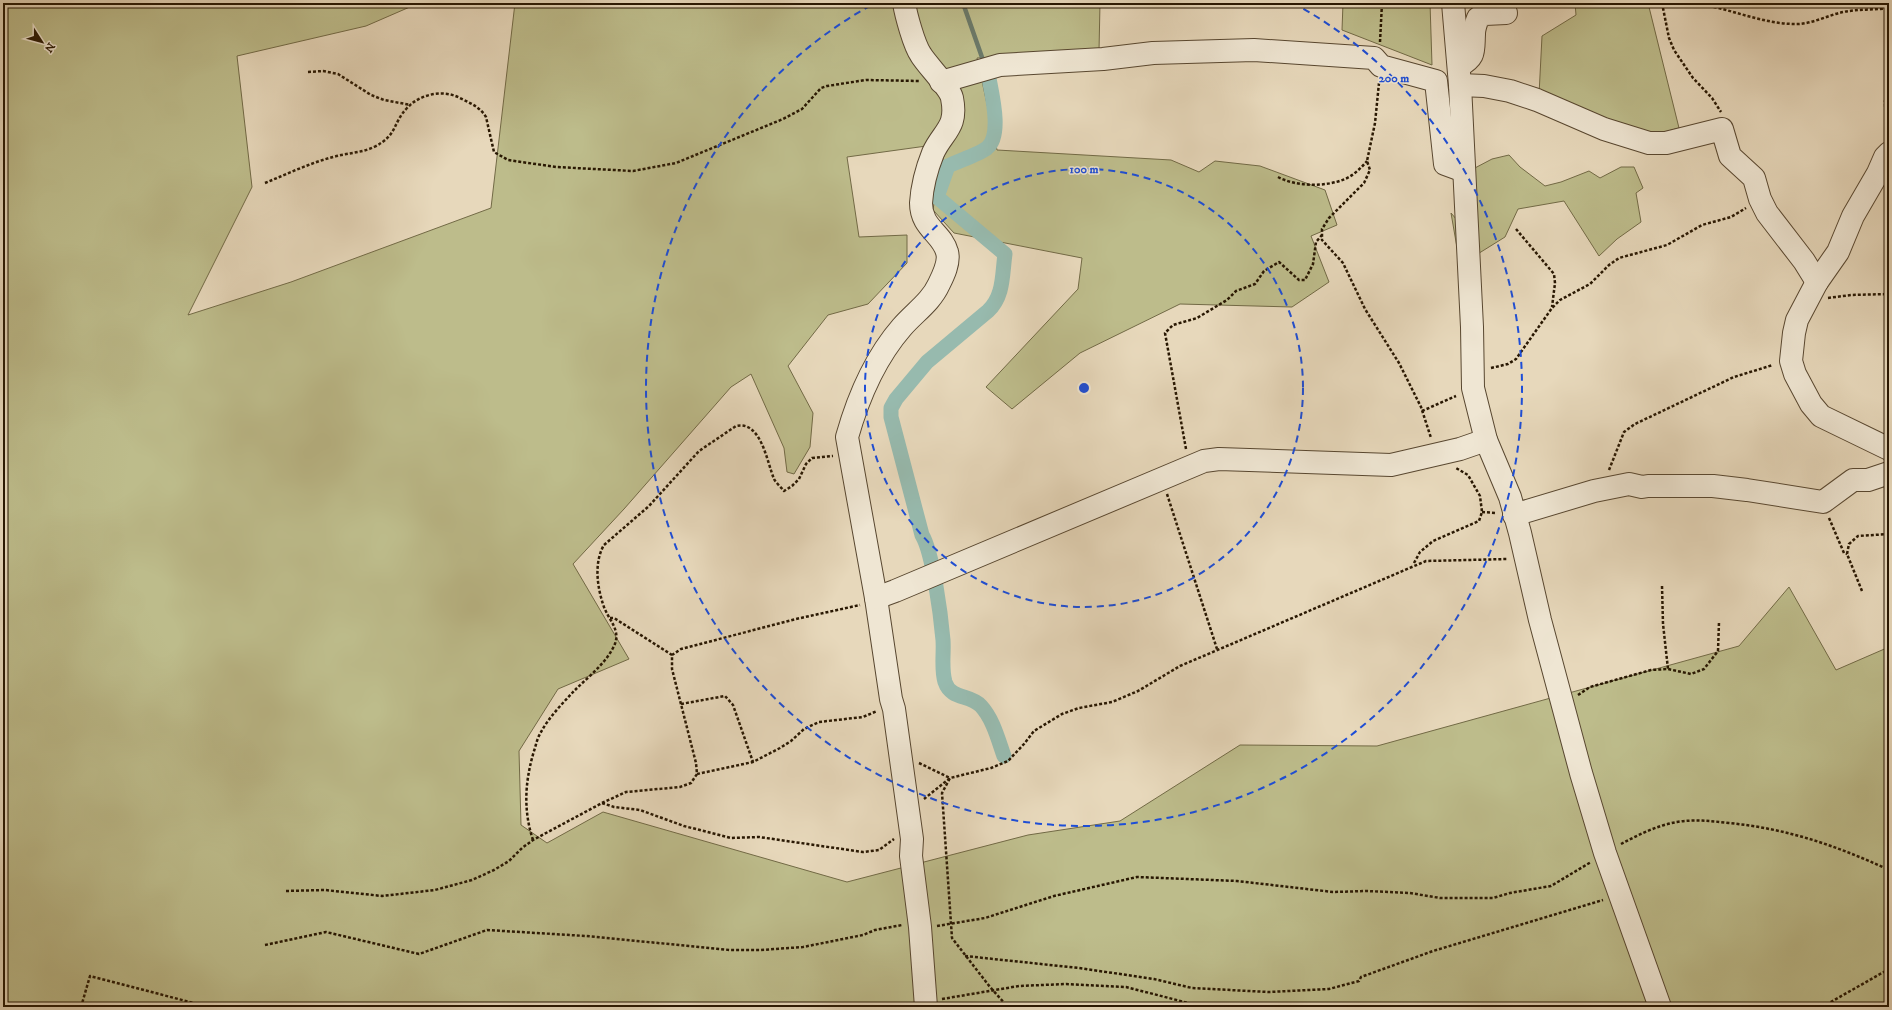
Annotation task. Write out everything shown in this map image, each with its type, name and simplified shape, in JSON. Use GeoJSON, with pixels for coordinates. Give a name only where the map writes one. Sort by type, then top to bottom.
{"type":"FeatureCollection","features":[{"type":"Feature","properties":{"kind":"street"},"geometry":{"type":"LineString","coordinates":[[904,3],[920,53],[952,97],[953,116],[949,130],[934,152],[924,183],[921,203],[923,214],[929,227],[943,243],[948,254],[945,271],[932,296],[902,327],[881,356],[869,378],[853,414],[847,437],[894,709],[912,839],[911,856],[920,927],[926,1005]]}},
{"type":"Feature","properties":{"kind":"street"},"geometry":{"type":"LineString","coordinates":[[1453,3],[1459,76],[1472,327],[1473,380],[1486,440],[1507,490],[1520,533],[1540,620],[1581,773],[1605,853],[1660,1007]]}},
{"type":"Feature","properties":{"kind":"street"},"geometry":{"type":"LineString","coordinates":[[1459,76],[1475,48],[1474,33],[1478,18],[1485,14],[1506,13]]}},
{"type":"Feature","properties":{"kind":"street"},"geometry":{"type":"LineString","coordinates":[[941,82],[1000,65],[1103,59],[1152,53],[1254,50],[1374,58],[1381,66],[1436,81],[1445,164],[1464,171]]}},
{"type":"Feature","properties":{"kind":"street"},"geometry":{"type":"LineString","coordinates":[[1459,76],[1484,86],[1510,91],[1604,130],[1649,143],[1666,143],[1722,128],[1730,156],[1754,178],[1760,199],[1767,213],[1804,261],[1817,282]]}},
{"type":"Feature","properties":{"kind":"street"},"geometry":{"type":"LineString","coordinates":[[1889,153],[1884,157],[1878,172],[1853,216],[1838,252],[1817,282],[1797,320],[1794,333],[1792,358],[1795,374],[1811,404],[1822,416],[1889,449]]}},
{"type":"Feature","properties":{"kind":"street"},"geometry":{"type":"LineString","coordinates":[[876,600],[1204,461],[1219,460],[1391,465],[1431,456],[1486,440]]}},
{"type":"Feature","properties":{"kind":"street"},"geometry":{"type":"LineString","coordinates":[[1514,515],[1599,490],[1629,484],[1642,487],[1713,486],[1823,502],[1853,480],[1868,480],[1889,473]]}},
{"type":"Feature","properties":{"kind":"path"},"geometry":{"type":"LineString","coordinates":[[1382,3],[1380,21],[1381,66],[1375,123],[1367,161],[1370,170],[1364,183],[1329,218],[1322,229],[1322,240],[1343,263],[1356,294],[1399,364],[1422,411],[1431,438],[1431,456]]}},
{"type":"Feature","properties":{"kind":"path"},"geometry":{"type":"LineString","coordinates":[[1673,3],[1663,4],[1668,38],[1692,78],[1712,98],[1721,110],[1722,128]]}},
{"type":"Feature","properties":{"kind":"path"},"geometry":{"type":"LineString","coordinates":[[1689,3],[1713,6],[1762,21],[1800,24],[1844,12],[1889,8]]}},
{"type":"Feature","properties":{"kind":"path"},"geometry":{"type":"LineString","coordinates":[[308,72],[323,71],[338,74],[371,95],[384,100],[412,105]]}},
{"type":"Feature","properties":{"kind":"path"},"geometry":{"type":"LineString","coordinates":[[265,183],[333,157],[361,152],[376,146],[390,137],[407,109],[418,100],[429,96],[450,93],[477,107],[486,117],[494,152],[508,160],[556,167],[633,171],[676,163],[783,119],[802,109],[821,88],[827,86],[866,80],[941,82]]}},
{"type":"Feature","properties":{"kind":"path"},"geometry":{"type":"LineString","coordinates":[[1889,84],[1885,101],[1886,138],[1889,153]]}},
{"type":"Feature","properties":{"kind":"path"},"geometry":{"type":"LineString","coordinates":[[1278,177],[1298,183],[1329,183],[1346,179],[1367,161]]}},
{"type":"Feature","properties":{"kind":"path"},"geometry":{"type":"LineString","coordinates":[[1422,411],[1473,380],[1508,364],[1516,358],[1552,308],[1560,300],[1590,284],[1609,265],[1619,258],[1667,245],[1702,226],[1731,217],[1760,199]]}},
{"type":"Feature","properties":{"kind":"path"},"geometry":{"type":"LineString","coordinates":[[1516,229],[1554,274],[1555,283],[1552,308]]}},
{"type":"Feature","properties":{"kind":"path"},"geometry":{"type":"LineString","coordinates":[[1190,467],[1165,333],[1173,325],[1197,318],[1227,300],[1236,291],[1255,284],[1264,271],[1278,262],[1299,280],[1305,280],[1313,264],[1316,242],[1322,234]]}},
{"type":"Feature","properties":{"kind":"path"},"geometry":{"type":"LineString","coordinates":[[1808,301],[1851,295],[1889,294]]}},
{"type":"Feature","properties":{"kind":"path"},"geometry":{"type":"LineString","coordinates":[[1599,490],[1606,479],[1624,432],[1635,424],[1734,377],[1766,368],[1792,358]]}},
{"type":"Feature","properties":{"kind":"path"},"geometry":{"type":"LineString","coordinates":[[533,840],[527,821],[525,790],[531,761],[540,734],[556,711],[605,659],[613,648],[617,636],[616,629],[603,605],[598,583],[597,565],[600,552],[604,545],[649,506],[699,451],[736,426],[743,424],[750,427],[764,447],[775,480],[784,491],[799,479],[806,464],[812,458],[850,455]]}},
{"type":"Feature","properties":{"kind":"path"},"geometry":{"type":"LineString","coordinates":[[1414,563],[1420,552],[1433,541],[1479,521],[1482,512],[1480,496],[1468,475],[1452,465]]}},
{"type":"Feature","properties":{"kind":"path"},"geometry":{"type":"LineString","coordinates":[[1162,479],[1217,649]]}},
{"type":"Feature","properties":{"kind":"path"},"geometry":{"type":"LineString","coordinates":[[1823,502],[1844,553],[1847,554],[1862,591]]}},
{"type":"Feature","properties":{"kind":"path"},"geometry":{"type":"LineString","coordinates":[[1847,554],[1849,544],[1858,536],[1889,534]]}},
{"type":"Feature","properties":{"kind":"path"},"geometry":{"type":"LineString","coordinates":[[1662,586],[1663,624],[1668,669]]}},
{"type":"Feature","properties":{"kind":"path"},"geometry":{"type":"LineString","coordinates":[[672,655],[681,649],[876,600]]}},
{"type":"Feature","properties":{"kind":"path"},"geometry":{"type":"LineString","coordinates":[[610,618],[614,618],[672,655]]}},
{"type":"Feature","properties":{"kind":"path"},"geometry":{"type":"LineString","coordinates":[[1563,704],[1590,687],[1651,670],[1668,669],[1691,674],[1704,669],[1718,651],[1719,622]]}},
{"type":"Feature","properties":{"kind":"path"},"geometry":{"type":"LineString","coordinates":[[602,803],[626,792],[645,789],[680,787],[691,783],[697,774],[696,763],[672,668],[672,655]]}},
{"type":"Feature","properties":{"kind":"path"},"geometry":{"type":"LineString","coordinates":[[681,704],[725,696],[733,705],[754,762]]}},
{"type":"Feature","properties":{"kind":"path"},"geometry":{"type":"LineString","coordinates":[[697,774],[754,762],[791,741],[804,729],[819,722],[864,717],[892,703]]}},
{"type":"Feature","properties":{"kind":"path"},"geometry":{"type":"LineString","coordinates":[[917,762],[950,778],[942,793],[952,938],[992,990],[1008,1007]]}},
{"type":"Feature","properties":{"kind":"path"},"geometry":{"type":"LineString","coordinates":[[264,945],[326,932],[419,954],[487,930],[586,936],[730,950],[761,950],[803,947],[910,924],[930,928],[985,918],[1054,896],[1137,877],[1237,882],[1333,892],[1367,891],[1410,893],[1440,898],[1493,898],[1510,893],[1551,886],[1605,853],[1640,834],[1676,822],[1700,820],[1754,825],[1812,838],[1855,854],[1889,870]]}},
{"type":"Feature","properties":{"kind":"path"},"geometry":{"type":"LineString","coordinates":[[965,956],[1079,968],[1154,979],[1192,988],[1268,992],[1329,989],[1359,981],[1362,977],[1433,951],[1621,895]]}},
{"type":"Feature","properties":{"kind":"path"},"geometry":{"type":"LineString","coordinates":[[1822,1007],[1889,969]]}},
{"type":"Feature","properties":{"kind":"path"},"geometry":{"type":"LineString","coordinates":[[81,1007],[90,976],[209,1007]]}},
{"type":"Feature","properties":{"kind":"path"},"geometry":{"type":"LineString","coordinates":[[926,1005],[992,990],[1019,986],[1066,984],[1126,987],[1204,1007]]}},
{"type":"Feature","properties":{"kind":"path"},"geometry":{"type":"LineString","coordinates":[[478,1007],[478,1004],[500,1007]]}},
{"type":"Feature","properties":{"kind":"path"},"geometry":{"type":"LineString","coordinates":[[747,1007],[747,1005],[753,1007]]}},
{"type":"Feature","properties":{"kind":"shaded area"},"geometry":{"type":"Polygon","coordinates":[[[3,3],[419,3],[366,26],[237,56],[252,187],[188,315],[291,282],[491,208],[515,3],[1100,3],[1099,51],[977,58],[997,150],[1171,160],[1199,172],[1215,161],[1260,166],[1325,190],[1337,225],[1311,236],[1329,282],[1292,307],[1180,304],[1080,353],[1012,409],[986,387],[1078,289],[1082,258],[954,233],[933,210],[938,175],[948,143],[847,157],[859,237],[907,235],[907,263],[868,304],[828,315],[788,366],[813,413],[810,447],[794,474],[787,472],[784,448],[751,374],[731,387],[624,509],[573,564],[629,659],[558,689],[519,751],[521,825],[547,843],[603,812],[847,882],[1028,835],[1120,821],[1240,745],[1377,746],[1739,646],[1789,587],[1836,670],[1889,647],[1889,1007],[3,1007],[3,3]]]}},
{"type":"Feature","properties":{"kind":"shaded area"},"geometry":{"type":"Polygon","coordinates":[[[1343,3],[1430,3],[1432,65],[1342,30],[1343,3]]]}},
{"type":"Feature","properties":{"kind":"shaded area"},"geometry":{"type":"Polygon","coordinates":[[[1575,3],[1648,3],[1679,128],[1657,134],[1613,124],[1539,95],[1542,36],[1576,15],[1575,3]]]}},
{"type":"Feature","properties":{"kind":"shaded area"},"geometry":{"type":"Polygon","coordinates":[[[1509,155],[1520,167],[1545,186],[1561,182],[1589,171],[1600,178],[1621,167],[1634,167],[1643,188],[1636,193],[1641,222],[1617,239],[1599,256],[1564,201],[1518,209],[1505,237],[1460,265],[1451,213],[1463,227],[1473,169],[1492,159],[1509,155]]]}},
{"type":"Feature","properties":{"kind":"waterway"},"geometry":{"type":"LineString","coordinates":[[961,3],[964,6],[984,63]]}},
{"type":"Feature","properties":{"kind":"waterway"},"geometry":{"type":"LineString","coordinates":[[988,73],[995,112],[992,142],[984,150],[948,166],[937,197],[1005,254],[1000,292],[997,299],[988,311],[927,362],[896,399],[891,408],[891,417],[922,535],[930,556],[933,570],[942,630],[943,672],[945,682],[952,692],[977,702],[985,711],[995,730],[1004,756]]}}]}
